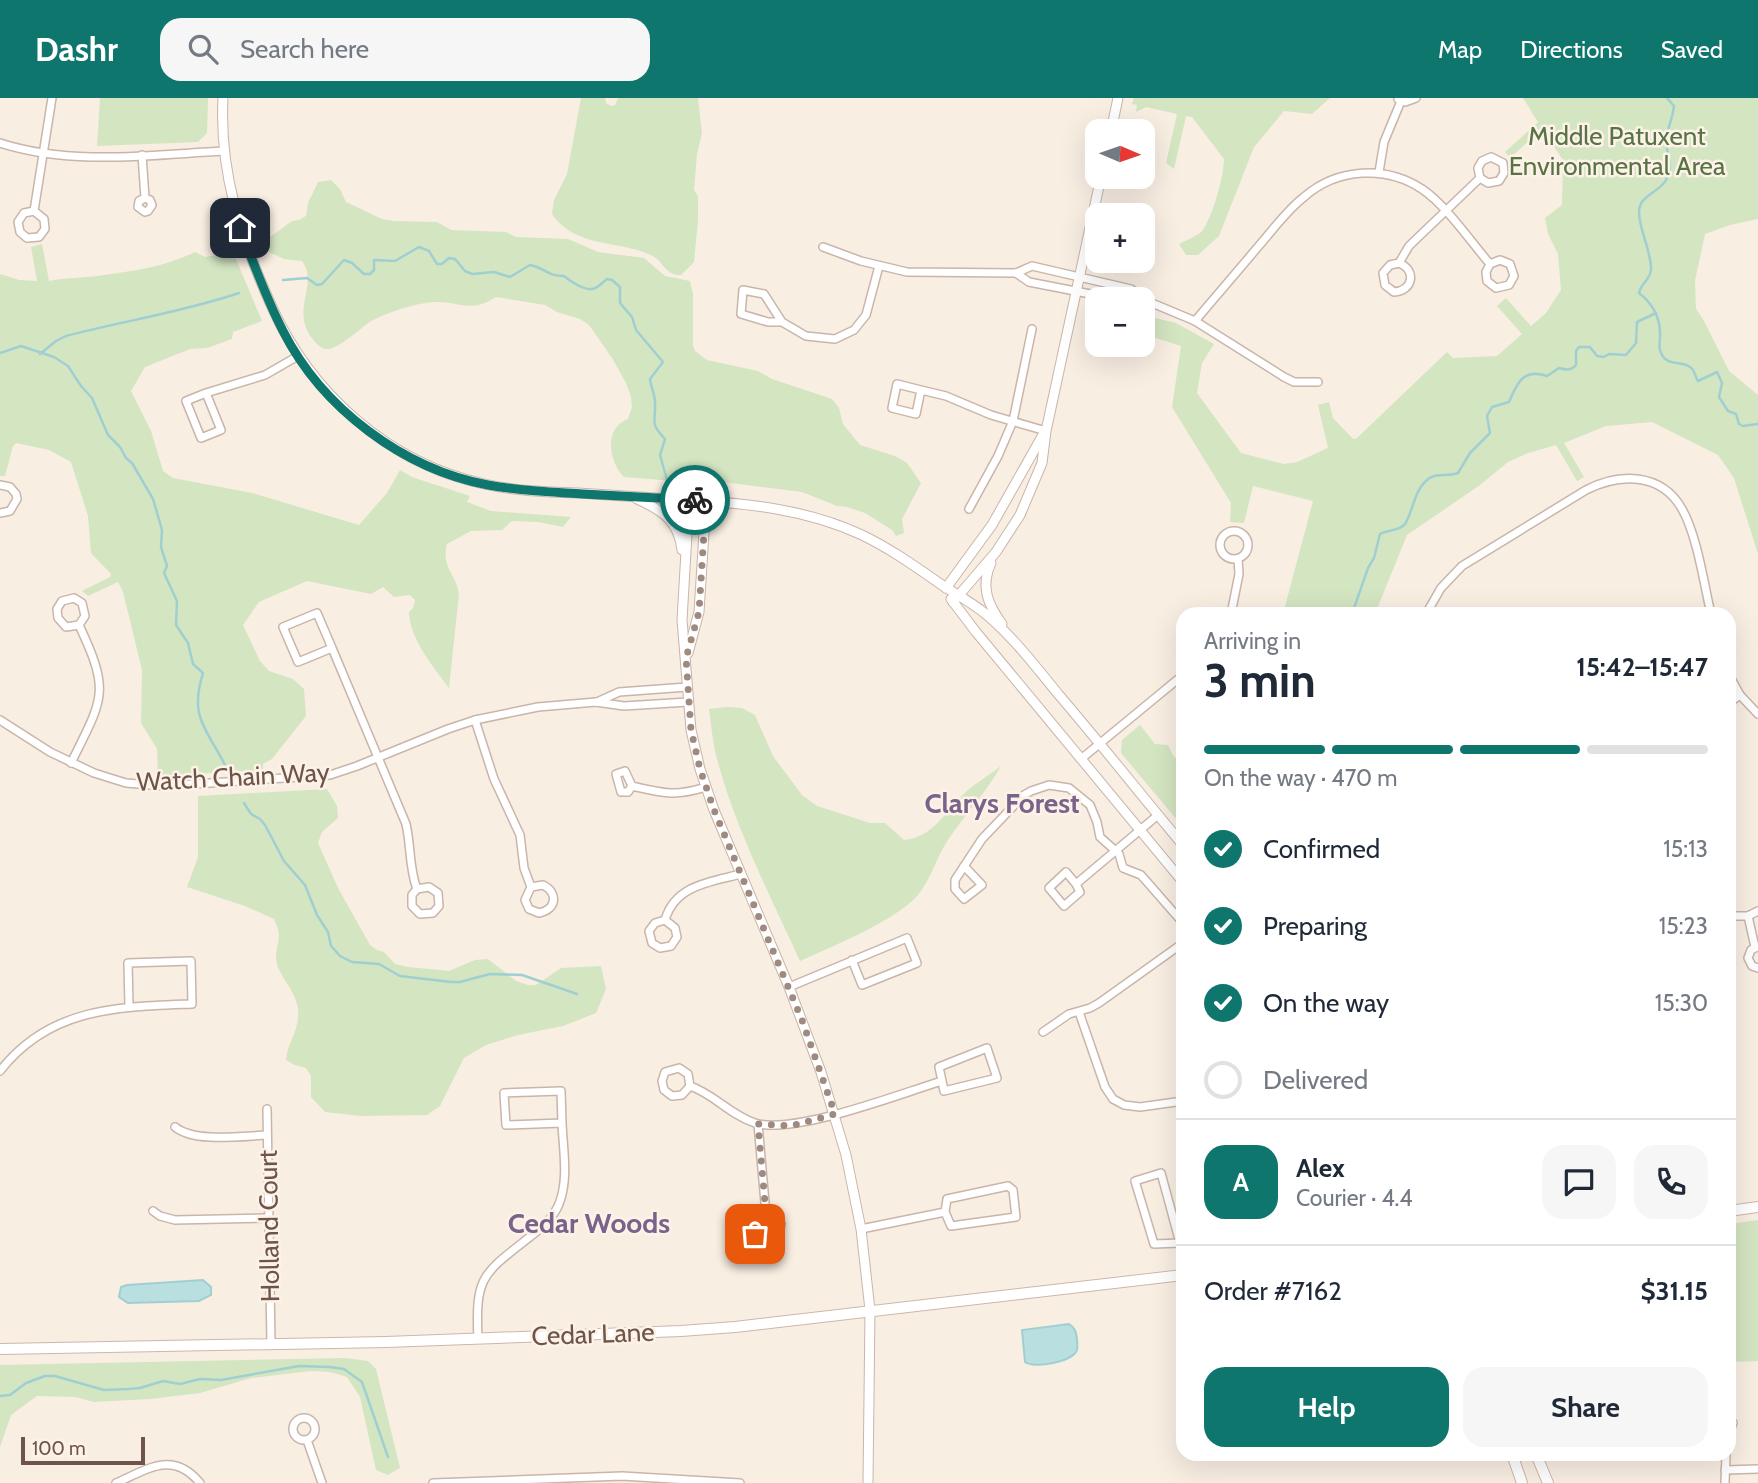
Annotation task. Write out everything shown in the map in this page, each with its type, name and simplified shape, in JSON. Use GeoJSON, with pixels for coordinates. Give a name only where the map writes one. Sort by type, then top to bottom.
{"type":"FeatureCollection","features":[{"type":"Feature","properties":{"kind":"main road"},"geometry":{"type":"LineString","coordinates":[[1736,1210],[1758,1208]]}},
{"type":"Feature","properties":{"kind":"main road","name":"Cedar Lane"},"geometry":{"type":"LineString","coordinates":[[0,1349],[478,1339],[681,1331],[1176,1276]]}},
{"type":"Feature","properties":{"kind":"main road"},"geometry":{"type":"LineString","coordinates":[[1514,1461],[1522,1483]]}},
{"type":"Feature","properties":{"kind":"main road"},"geometry":{"type":"LineString","coordinates":[[1539,1461],[1548,1483]]}},
{"type":"Feature","properties":{"kind":"street"},"geometry":{"type":"LineString","coordinates":[[34,211],[52,98]]}},
{"type":"Feature","properties":{"kind":"street"},"geometry":{"type":"LineString","coordinates":[[223,98],[223,150],[244,240],[283,332],[298,356],[328,395],[362,426],[398,450],[433,468],[471,481],[501,487],[771,507],[836,524],[862,535],[909,561],[956,598],[1081,759],[1176,874]]}},
{"type":"Feature","properties":{"kind":"street"},"geometry":{"type":"LineString","coordinates":[[1114,119],[1118,98]]}},
{"type":"Feature","properties":{"kind":"street"},"geometry":{"type":"LineString","coordinates":[[1379,172],[1384,142],[1399,99],[1410,102],[1416,98]]}},
{"type":"Feature","properties":{"kind":"street"},"geometry":{"type":"LineString","coordinates":[[0,143],[43,153],[88,157],[223,150]]}},
{"type":"Feature","properties":{"kind":"street"},"geometry":{"type":"LineString","coordinates":[[142,155],[145,198]]}},
{"type":"Feature","properties":{"kind":"street"},"geometry":{"type":"LineString","coordinates":[[1195,321],[1306,195],[1338,177],[1379,172],[1424,190],[1490,264]]}},
{"type":"Feature","properties":{"kind":"street"},"geometry":{"type":"LineString","coordinates":[[1399,263],[1408,268],[1411,279],[1404,290],[1394,292],[1385,285],[1383,274],[1390,265],[1399,263],[1409,246],[1480,178]]}},
{"type":"Feature","properties":{"kind":"street"},"geometry":{"type":"LineString","coordinates":[[1098,189],[1046,431],[1042,463],[1020,515],[987,571],[986,595],[993,612],[1019,647],[1176,837]]}},
{"type":"Feature","properties":{"kind":"street"},"geometry":{"type":"LineString","coordinates":[[823,247],[842,256],[919,273],[1016,273],[1032,266],[1124,287]]}},
{"type":"Feature","properties":{"kind":"street"},"geometry":{"type":"LineString","coordinates":[[1500,260],[1510,264],[1514,276],[1509,285],[1502,289],[1492,286],[1486,276],[1490,264],[1500,260]]}},
{"type":"Feature","properties":{"kind":"street"},"geometry":{"type":"LineString","coordinates":[[782,322],[768,322],[741,314],[743,290],[764,295],[782,322],[806,336],[825,340],[845,336],[860,324],[866,315],[879,266]]}},
{"type":"Feature","properties":{"kind":"street"},"geometry":{"type":"LineString","coordinates":[[1016,273],[1030,282],[1085,293]]}},
{"type":"Feature","properties":{"kind":"street"},"geometry":{"type":"LineString","coordinates":[[1155,305],[1195,321],[1294,382],[1318,382]]}},
{"type":"Feature","properties":{"kind":"street"},"geometry":{"type":"LineString","coordinates":[[969,509],[998,456],[1013,421],[1032,329]]}},
{"type":"Feature","properties":{"kind":"street"},"geometry":{"type":"LineString","coordinates":[[206,393],[221,429],[201,438],[186,401],[206,393],[265,375],[298,356]]}},
{"type":"Feature","properties":{"kind":"street"},"geometry":{"type":"LineString","coordinates":[[922,390],[916,414],[892,408],[897,384],[922,390],[946,396],[983,412],[1046,431]]}},
{"type":"Feature","properties":{"kind":"street"},"geometry":{"type":"LineString","coordinates":[[946,588],[992,525],[1046,431]]}},
{"type":"Feature","properties":{"kind":"street"},"geometry":{"type":"LineString","coordinates":[[1429,607],[1451,576],[1476,556],[1586,490],[1602,482],[1625,478],[1656,485],[1677,501],[1683,510],[1709,607]]}},
{"type":"Feature","properties":{"kind":"street"},"geometry":{"type":"LineString","coordinates":[[0,485],[10,487],[17,499],[10,511],[0,513]]}},
{"type":"Feature","properties":{"kind":"street"},"geometry":{"type":"LineString","coordinates":[[632,497],[656,508],[671,520],[681,538],[684,570]]}},
{"type":"Feature","properties":{"kind":"street"},"geometry":{"type":"LineString","coordinates":[[689,500],[682,620],[691,730],[706,787],[789,987],[835,1114],[861,1230],[870,1310],[868,1483]]}},
{"type":"Feature","properties":{"kind":"street"},"geometry":{"type":"LineString","coordinates":[[686,658],[699,612],[706,501]]}},
{"type":"Feature","properties":{"kind":"street"},"geometry":{"type":"LineString","coordinates":[[956,598],[996,552]]}},
{"type":"Feature","properties":{"kind":"street"},"geometry":{"type":"LineString","coordinates":[[1233,607],[1237,590],[1238,559]]}},
{"type":"Feature","properties":{"kind":"street"},"geometry":{"type":"LineString","coordinates":[[74,598],[82,603],[85,616],[79,625],[69,627],[60,622],[57,609],[62,601],[74,598]]}},
{"type":"Feature","properties":{"kind":"street"},"geometry":{"type":"LineString","coordinates":[[956,598],[989,617],[1019,647]]}},
{"type":"Feature","properties":{"kind":"street"},"geometry":{"type":"LineString","coordinates":[[332,648],[298,662],[283,627],[317,613],[332,648],[379,758],[406,824],[413,881],[417,889]]}},
{"type":"Feature","properties":{"kind":"street"},"geometry":{"type":"LineString","coordinates":[[71,763],[98,707],[100,690],[97,663],[79,625]]}},
{"type":"Feature","properties":{"kind":"street"},"geometry":{"type":"LineString","coordinates":[[1081,759],[1176,682]]}},
{"type":"Feature","properties":{"kind":"street","name":"Watch Chain Way"},"geometry":{"type":"LineString","coordinates":[[596,702],[619,692],[687,687]]}},
{"type":"Feature","properties":{"kind":"street"},"geometry":{"type":"LineString","coordinates":[[1736,688],[1758,714]]}},
{"type":"Feature","properties":{"kind":"street"},"geometry":{"type":"LineString","coordinates":[[1736,698],[1740,695]]}},
{"type":"Feature","properties":{"kind":"street","name":"Watch Chain Way"},"geometry":{"type":"LineString","coordinates":[[0,720],[71,763],[126,783],[164,786],[318,777],[343,772],[475,720],[538,707],[596,702],[624,706],[688,702]]}},
{"type":"Feature","properties":{"kind":"street"},"geometry":{"type":"LineString","coordinates":[[475,720],[494,779],[520,835],[524,868],[531,887],[525,900],[529,909],[539,913],[549,910],[554,901],[552,890],[543,885],[531,887]]}},
{"type":"Feature","properties":{"kind":"street"},"geometry":{"type":"LineString","coordinates":[[964,866],[982,885],[964,899],[954,885],[964,866],[982,839],[1031,790],[1049,785],[1069,788],[1084,799],[1095,813],[1100,837],[1116,850],[1123,868],[1141,875],[1176,915]]}},
{"type":"Feature","properties":{"kind":"street"},"geometry":{"type":"LineString","coordinates":[[632,786],[676,795],[706,787]]}},
{"type":"Feature","properties":{"kind":"street"},"geometry":{"type":"LineString","coordinates":[[1076,884],[1158,815]]}},
{"type":"Feature","properties":{"kind":"street"},"geometry":{"type":"LineString","coordinates":[[1066,872],[1076,884],[1080,892],[1064,906],[1049,888],[1066,872]]}},
{"type":"Feature","properties":{"kind":"street"},"geometry":{"type":"LineString","coordinates":[[665,920],[668,909],[688,890],[741,874]]}},
{"type":"Feature","properties":{"kind":"street"},"geometry":{"type":"LineString","coordinates":[[429,887],[438,893],[439,906],[433,913],[424,915],[415,910],[411,901],[417,889],[429,887]]}},
{"type":"Feature","properties":{"kind":"street"},"geometry":{"type":"LineString","coordinates":[[1736,916],[1748,916],[1758,911]]}},
{"type":"Feature","properties":{"kind":"street"},"geometry":{"type":"LineString","coordinates":[[1748,916],[1757,947],[1748,958],[1752,966],[1758,968]]}},
{"type":"Feature","properties":{"kind":"street"},"geometry":{"type":"LineString","coordinates":[[665,920],[675,928],[677,937],[671,946],[660,948],[652,943],[649,931],[654,923],[665,920]]}},
{"type":"Feature","properties":{"kind":"street"},"geometry":{"type":"LineString","coordinates":[[789,987],[852,960],[907,937],[917,964],[862,985],[852,960]]}},
{"type":"Feature","properties":{"kind":"street"},"geometry":{"type":"LineString","coordinates":[[1043,1032],[1062,1018],[1099,1003],[1176,948]]}},
{"type":"Feature","properties":{"kind":"street"},"geometry":{"type":"LineString","coordinates":[[0,1071],[21,1049],[55,1026],[99,1010],[192,1004],[191,961],[128,963],[130,1007]]}},
{"type":"Feature","properties":{"kind":"street"},"geometry":{"type":"LineString","coordinates":[[1079,1012],[1105,1087],[1113,1099],[1124,1105],[1140,1107],[1176,1102]]}},
{"type":"Feature","properties":{"kind":"street"},"geometry":{"type":"LineString","coordinates":[[987,1048],[997,1078],[944,1091],[942,1081],[939,1068],[987,1048]]}},
{"type":"Feature","properties":{"kind":"street"},"geometry":{"type":"LineString","coordinates":[[679,1068],[688,1074],[690,1086],[682,1095],[672,1096],[664,1090],[662,1081],[665,1072],[679,1068]]}},
{"type":"Feature","properties":{"kind":"street"},"geometry":{"type":"LineString","coordinates":[[690,1086],[709,1095],[731,1112],[758,1124],[791,1126],[942,1081]]}},
{"type":"Feature","properties":{"kind":"street"},"geometry":{"type":"LineString","coordinates":[[478,1339],[478,1292],[486,1275],[550,1219],[559,1203],[564,1182],[561,1091],[505,1093],[506,1125],[562,1123]]}},
{"type":"Feature","properties":{"kind":"street","name":"Holland Court"},"geometry":{"type":"LineString","coordinates":[[267,1109],[271,1344]]}},
{"type":"Feature","properties":{"kind":"street"},"geometry":{"type":"LineString","coordinates":[[758,1124],[766,1214]]}},
{"type":"Feature","properties":{"kind":"street"},"geometry":{"type":"LineString","coordinates":[[175,1127],[182,1133],[196,1136],[267,1135]]}},
{"type":"Feature","properties":{"kind":"street"},"geometry":{"type":"LineString","coordinates":[[1176,1223],[1161,1173],[1135,1181],[1154,1244],[1176,1243]]}},
{"type":"Feature","properties":{"kind":"street"},"geometry":{"type":"LineString","coordinates":[[1008,1186],[1013,1190],[1016,1217],[951,1226],[945,1212],[947,1199],[1008,1186]]}},
{"type":"Feature","properties":{"kind":"street"},"geometry":{"type":"LineString","coordinates":[[153,1211],[175,1220],[269,1218]]}},
{"type":"Feature","properties":{"kind":"street"},"geometry":{"type":"LineString","coordinates":[[861,1230],[945,1212]]}},
{"type":"Feature","properties":{"kind":"street"},"geometry":{"type":"LineString","coordinates":[[766,1214],[776,1217],[781,1224],[778,1238],[770,1242],[757,1238],[754,1230],[758,1218],[766,1214]]}},
{"type":"Feature","properties":{"kind":"street"},"geometry":{"type":"LineString","coordinates":[[307,1440],[321,1483]]}},
{"type":"Feature","properties":{"kind":"street"},"geometry":{"type":"LineString","coordinates":[[1725,1483],[1726,1461]]}},
{"type":"Feature","properties":{"kind":"street"},"geometry":{"type":"LineString","coordinates":[[116,1483],[154,1466],[173,1464],[186,1468],[200,1483]]}},
{"type":"Feature","properties":{"kind":"street"},"geometry":{"type":"LineString","coordinates":[[1725,1470],[1758,1469]]}},
{"type":"Feature","properties":{"kind":"street"},"geometry":{"type":"LineString","coordinates":[[433,1483],[622,1476],[740,1483]]}},
{"type":"Feature","properties":{"kind":"green space"},"geometry":{"type":"Polygon","coordinates":[[[100,98],[208,98],[207,133],[198,142],[97,146],[100,98]]]}},
{"type":"Feature","properties":{"kind":"green space"},"geometry":{"type":"Polygon","coordinates":[[[581,98],[605,98],[606,103],[611,106],[615,105],[618,98],[698,98],[702,133],[694,190],[698,196],[698,220],[694,262],[681,275],[671,273],[651,255],[573,233],[552,214],[554,200],[567,174],[581,98]]]}},
{"type":"Feature","properties":{"kind":"green space"},"geometry":{"type":"Polygon","coordinates":[[[1134,98],[1330,98],[1312,114],[1284,111],[1254,147],[1219,236],[1198,255],[1186,255],[1179,244],[1201,232],[1207,223],[1217,195],[1224,159],[1192,117],[1186,116],[1174,169],[1166,163],[1177,114],[1146,107],[1136,112],[1137,105],[1132,104],[1134,98]]]}},
{"type":"Feature","properties":{"kind":"green space","name":"Middle Patuxent Environmental Area"},"geometry":{"type":"Polygon","coordinates":[[[1523,98],[1758,98],[1758,219],[1705,234],[1695,281],[1696,309],[1729,371],[1758,395],[1758,554],[1734,478],[1718,455],[1652,422],[1606,426],[1564,443],[1584,477],[1577,481],[1556,445],[1528,453],[1508,462],[1480,485],[1407,535],[1378,607],[1285,607],[1313,501],[1253,486],[1244,523],[1230,522],[1231,503],[1172,407],[1181,346],[1155,338],[1155,318],[1176,323],[1214,344],[1202,363],[1197,393],[1241,453],[1284,464],[1297,462],[1328,448],[1318,405],[1329,402],[1333,418],[1353,439],[1357,438],[1447,352],[1453,358],[1497,356],[1522,334],[1497,306],[1506,298],[1531,326],[1546,313],[1561,290],[1558,254],[1548,234],[1545,218],[1562,205],[1563,160],[1542,129],[1510,158],[1505,152],[1538,122],[1523,98]]]}},
{"type":"Feature","properties":{"kind":"green space"},"geometry":{"type":"Polygon","coordinates":[[[331,180],[340,189],[346,202],[382,219],[437,222],[451,230],[506,232],[516,237],[568,239],[598,252],[644,258],[665,276],[690,281],[695,351],[707,360],[758,371],[772,379],[832,399],[839,408],[843,424],[860,445],[895,456],[907,463],[921,483],[902,519],[904,533],[896,536],[892,530],[865,513],[837,506],[802,492],[707,480],[674,481],[624,477],[615,463],[611,446],[615,430],[620,423],[628,419],[632,407],[626,383],[589,325],[545,305],[496,297],[472,306],[443,302],[424,303],[377,318],[333,348],[321,347],[311,337],[306,326],[304,306],[308,278],[302,261],[284,259],[267,251],[266,240],[292,221],[306,216],[308,203],[318,182],[331,180]]]}},
{"type":"Feature","properties":{"kind":"green space"},"geometry":{"type":"Polygon","coordinates":[[[42,244],[49,281],[139,270],[195,252],[205,257],[233,252],[262,321],[233,332],[232,339],[207,348],[190,349],[145,367],[131,391],[151,431],[163,471],[173,478],[252,493],[359,525],[387,493],[400,470],[412,477],[470,496],[467,502],[491,511],[571,517],[563,527],[512,521],[502,530],[471,531],[447,544],[447,565],[459,594],[449,688],[413,633],[409,612],[415,600],[410,595],[394,597],[383,587],[371,594],[307,581],[259,602],[243,625],[260,661],[269,671],[293,679],[304,689],[306,716],[272,759],[263,764],[263,770],[158,776],[157,749],[141,723],[142,670],[123,592],[118,582],[88,596],[82,591],[111,574],[91,553],[88,516],[71,462],[49,450],[16,443],[5,476],[0,476],[0,274],[19,280],[37,281],[31,247],[42,244]]]}},
{"type":"Feature","properties":{"kind":"green space"},"geometry":{"type":"Polygon","coordinates":[[[742,708],[755,715],[773,756],[802,795],[817,806],[870,823],[885,823],[904,840],[915,838],[932,828],[961,796],[1001,766],[948,840],[917,896],[878,924],[800,961],[753,858],[723,778],[714,746],[709,709],[742,708]]]}},
{"type":"Feature","properties":{"kind":"green space"},"geometry":{"type":"Polygon","coordinates":[[[1140,725],[1155,744],[1168,745],[1176,758],[1176,819],[1121,753],[1122,740],[1140,725]]]}},
{"type":"Feature","properties":{"kind":"green space"},"geometry":{"type":"Polygon","coordinates":[[[327,789],[337,806],[338,818],[322,832],[318,843],[338,888],[370,945],[384,952],[395,964],[408,967],[449,971],[475,960],[488,959],[516,981],[528,985],[536,985],[561,968],[601,966],[606,989],[596,1013],[563,1026],[486,1045],[464,1058],[440,1106],[427,1115],[361,1116],[325,1112],[311,1097],[311,1076],[306,1068],[286,1060],[298,1011],[295,998],[277,963],[279,935],[274,919],[245,906],[187,887],[198,857],[198,796],[327,789]]]}},
{"type":"Feature","properties":{"kind":"green space"},"geometry":{"type":"Polygon","coordinates":[[[1758,1220],[1758,1361],[1736,1362],[1736,1223],[1758,1220]]]}},
{"type":"Feature","properties":{"kind":"green space"},"geometry":{"type":"Polygon","coordinates":[[[346,1358],[368,1361],[376,1369],[400,1468],[388,1475],[376,1470],[360,1397],[347,1377],[330,1372],[311,1371],[251,1378],[200,1393],[150,1399],[94,1402],[75,1397],[37,1396],[11,1415],[0,1447],[0,1365],[346,1358]]]}},
{"type":"Feature","properties":{"kind":"water"},"geometry":{"type":"Polygon","coordinates":[[[203,1280],[211,1287],[211,1295],[199,1301],[128,1303],[119,1297],[121,1287],[127,1285],[203,1280]]]}},
{"type":"Feature","properties":{"kind":"water"},"geometry":{"type":"Polygon","coordinates":[[[1069,1324],[1077,1336],[1077,1349],[1074,1354],[1053,1363],[1036,1365],[1025,1362],[1022,1330],[1069,1324]]]}},
{"type":"Feature","properties":{"kind":"waterway"},"geometry":{"type":"LineString","coordinates":[[1667,98],[1674,106],[1666,138],[1670,169],[1663,184],[1640,206],[1640,219],[1651,270],[1639,293],[1652,307],[1657,318],[1660,349],[1664,357],[1670,362],[1690,367],[1698,381],[1717,372],[1722,383],[1719,397],[1728,411],[1736,414],[1739,424],[1743,426],[1758,424]]}},
{"type":"Feature","properties":{"kind":"waterway"},"geometry":{"type":"LineString","coordinates":[[283,280],[307,278],[317,285],[322,284],[344,260],[352,263],[364,274],[370,274],[374,270],[374,260],[395,261],[419,247],[429,251],[437,264],[442,264],[449,258],[455,259],[465,271],[472,274],[494,272],[510,277],[530,265],[553,275],[564,276],[588,289],[596,288],[607,279],[612,280],[620,287],[620,303],[632,317],[636,330],[663,362],[650,379],[655,399],[654,422],[665,439],[660,455],[667,480]]}},
{"type":"Feature","properties":{"kind":"waterway"},"geometry":{"type":"LineString","coordinates":[[40,354],[66,336],[196,306],[239,293]]}},
{"type":"Feature","properties":{"kind":"waterway"},"geometry":{"type":"LineString","coordinates":[[1354,607],[1374,558],[1380,534],[1405,524],[1419,490],[1427,480],[1434,476],[1458,473],[1470,453],[1490,433],[1487,416],[1492,407],[1509,402],[1518,383],[1527,376],[1547,376],[1559,368],[1572,368],[1576,365],[1576,351],[1579,347],[1590,347],[1597,356],[1626,355],[1636,343],[1637,322],[1656,313]]}},
{"type":"Feature","properties":{"kind":"waterway"},"geometry":{"type":"LineString","coordinates":[[0,353],[21,346],[54,357],[68,366],[92,398],[108,435],[132,463],[153,499],[162,530],[161,547],[167,566],[164,573],[177,601],[176,625],[188,643],[193,664],[203,673],[199,688],[199,712],[225,765]]}},
{"type":"Feature","properties":{"kind":"waterway"},"geometry":{"type":"LineString","coordinates":[[244,803],[251,814],[265,825],[284,861],[305,885],[317,915],[328,932],[331,946],[340,956],[352,962],[379,964],[400,976],[460,982],[490,974],[522,975],[577,994]]}},
{"type":"Feature","properties":{"kind":"waterway"},"geometry":{"type":"LineString","coordinates":[[0,1396],[10,1395],[26,1383],[45,1376],[55,1376],[104,1390],[140,1388],[163,1381],[180,1384],[200,1379],[221,1380],[299,1366],[344,1369],[362,1382],[388,1457]]}},
{"type":"Feature","properties":{"kind":"way so far"},"geometry":{"type":"LineString","coordinates":[[695,500],[706,501],[699,612],[686,658],[695,751],[714,810],[802,1020],[835,1114],[791,1126],[758,1124],[766,1214],[755,1221],[755,1234]]}},
{"type":"Feature","properties":{"kind":"district","name":"Clarys Forest"},"geometry":{"type":"Point","coordinates":[1002,803]}},
{"type":"Feature","properties":{"kind":"district","name":"Cedar Woods"},"geometry":{"type":"Point","coordinates":[589,1223]}},
{"type":"Feature","properties":{"kind":"route"},"geometry":{"type":"LineString","coordinates":[[240,228],[283,332],[298,356],[328,395],[362,426],[398,450],[433,468],[486,485],[695,500]]}}]}
